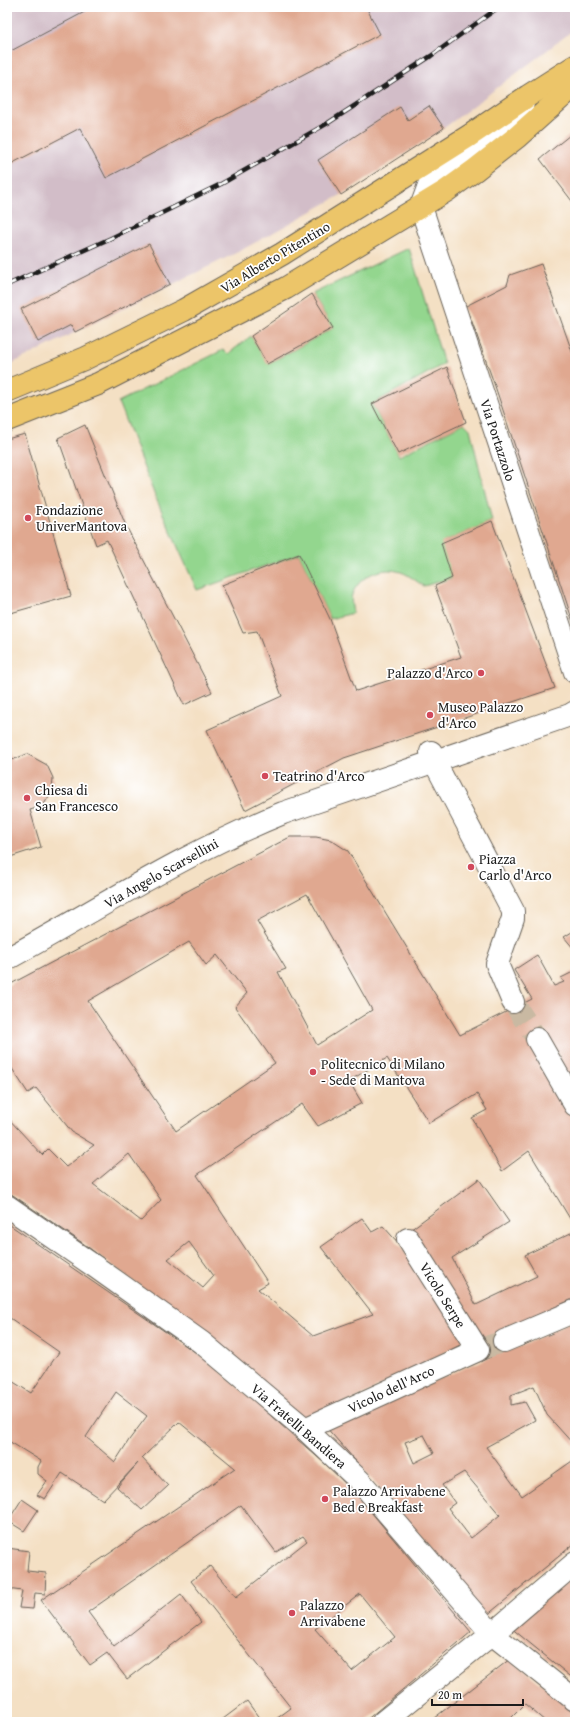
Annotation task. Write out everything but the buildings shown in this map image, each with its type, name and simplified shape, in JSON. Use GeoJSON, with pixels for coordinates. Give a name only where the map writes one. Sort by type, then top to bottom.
{"type":"FeatureCollection","features":[{"type":"Feature","properties":{"kind":"main road","name":"Via Alberto Pitentino"},"geometry":{"type":"LineString","coordinates":[[7,391],[86,358],[184,310],[282,254],[469,136],[575,66]]}},
{"type":"Feature","properties":{"kind":"main road","name":"Via Alberto Pitentino"},"geometry":{"type":"LineString","coordinates":[[7,420],[98,384],[279,292],[421,207],[475,170],[517,137],[575,85]]}},
{"type":"Feature","properties":{"kind":"street","name":"Via Alberto Pitentino"},"geometry":{"type":"LineString","coordinates":[[421,207],[429,185],[441,172],[497,132],[512,117],[528,96]]}},
{"type":"Feature","properties":{"kind":"street","name":"Via Portazzolo"},"geometry":{"type":"LineString","coordinates":[[421,207],[575,672]]}},
{"type":"Feature","properties":{"kind":"street"},"geometry":{"type":"LineString","coordinates":[[317,796],[575,707]]}},
{"type":"Feature","properties":{"kind":"street"},"geometry":{"type":"LineString","coordinates":[[433,756],[570,715],[575,712]]}},
{"type":"Feature","properties":{"kind":"street"},"geometry":{"type":"LineString","coordinates":[[433,756],[513,911],[513,918],[497,964],[514,1002]]}},
{"type":"Feature","properties":{"kind":"street","name":"Via Angelo Scarsellini"},"geometry":{"type":"LineString","coordinates":[[7,949],[150,866],[237,822],[317,796]]}},
{"type":"Feature","properties":{"kind":"street","name":"Via Angelo Scarsellini"},"geometry":{"type":"LineString","coordinates":[[7,960],[154,875],[240,830],[317,796]]}},
{"type":"Feature","properties":{"kind":"street"},"geometry":{"type":"LineString","coordinates":[[537,1039],[575,1105]]}},
{"type":"Feature","properties":{"kind":"street","name":"Via Fratelli Bandiera"},"geometry":{"type":"LineString","coordinates":[[7,1206],[201,1342],[305,1429],[360,1481],[492,1634],[575,1700]]}},
{"type":"Feature","properties":{"kind":"street","name":"Vicolo Serpe"},"geometry":{"type":"LineString","coordinates":[[408,1240],[478,1350]]}},
{"type":"Feature","properties":{"kind":"street"},"geometry":{"type":"LineString","coordinates":[[504,1341],[575,1311]]}},
{"type":"Feature","properties":{"kind":"street","name":"Vicolo dell'Arco"},"geometry":{"type":"LineString","coordinates":[[305,1429],[478,1350]]}},
{"type":"Feature","properties":{"kind":"street"},"geometry":{"type":"LineString","coordinates":[[383,1722],[492,1634],[575,1563]]}},
{"type":"Feature","properties":{"kind":"shaded area"},"geometry":{"type":"Polygon","coordinates":[[[7,7],[575,7],[575,29],[444,128],[341,195],[238,252],[7,366],[7,7]]]}},
{"type":"Feature","properties":{"kind":"green space"},"geometry":{"type":"Polygon","coordinates":[[[409,248],[444,364],[372,404],[399,456],[464,423],[470,429],[492,521],[444,542],[452,578],[424,586],[401,572],[384,570],[372,574],[356,586],[352,594],[351,599],[353,613],[330,619],[299,554],[197,590],[155,496],[118,402],[223,350],[228,354],[251,336],[268,364],[333,328],[312,294],[409,248]]]}},
{"type":"Feature","properties":{"kind":"tunnel"},"geometry":{"type":"LineString","coordinates":[[513,1002],[537,1039]]}},
{"type":"Feature","properties":{"kind":"tunnel"},"geometry":{"type":"LineString","coordinates":[[478,1350],[504,1341]]}},
{"type":"Feature","properties":{"kind":"railway"},"geometry":{"type":"LineString","coordinates":[[7,285],[111,238],[221,184],[328,123],[431,56],[499,7]]}},
{"type":"Feature","properties":{"kind":"place","name":"Fondazione UniverMantova"},"geometry":{"type":"Point","coordinates":[28,518]}},
{"type":"Feature","properties":{"kind":"place","name":"Palazzo d'Arco"},"geometry":{"type":"Point","coordinates":[481,673]}},
{"type":"Feature","properties":{"kind":"place","name":"Museo Palazzo d'Arco"},"geometry":{"type":"Point","coordinates":[430,715]}},
{"type":"Feature","properties":{"kind":"place","name":"Teatrino d'Arco"},"geometry":{"type":"Point","coordinates":[265,776]}},
{"type":"Feature","properties":{"kind":"place","name":"Chiesa di San Francesco"},"geometry":{"type":"Point","coordinates":[27,798]}},
{"type":"Feature","properties":{"kind":"place","name":"Piazza Carlo d'Arco"},"geometry":{"type":"Point","coordinates":[471,867]}},
{"type":"Feature","properties":{"kind":"place","name":"Politecnico di Milano - Sede di Mantova"},"geometry":{"type":"Point","coordinates":[313,1072]}},
{"type":"Feature","properties":{"kind":"place","name":"Palazzo Arrivabene Bed e Breakfast"},"geometry":{"type":"Point","coordinates":[325,1499]}},
{"type":"Feature","properties":{"kind":"place","name":"Palazzo Arrivabene"},"geometry":{"type":"Point","coordinates":[292,1613]}}]}
